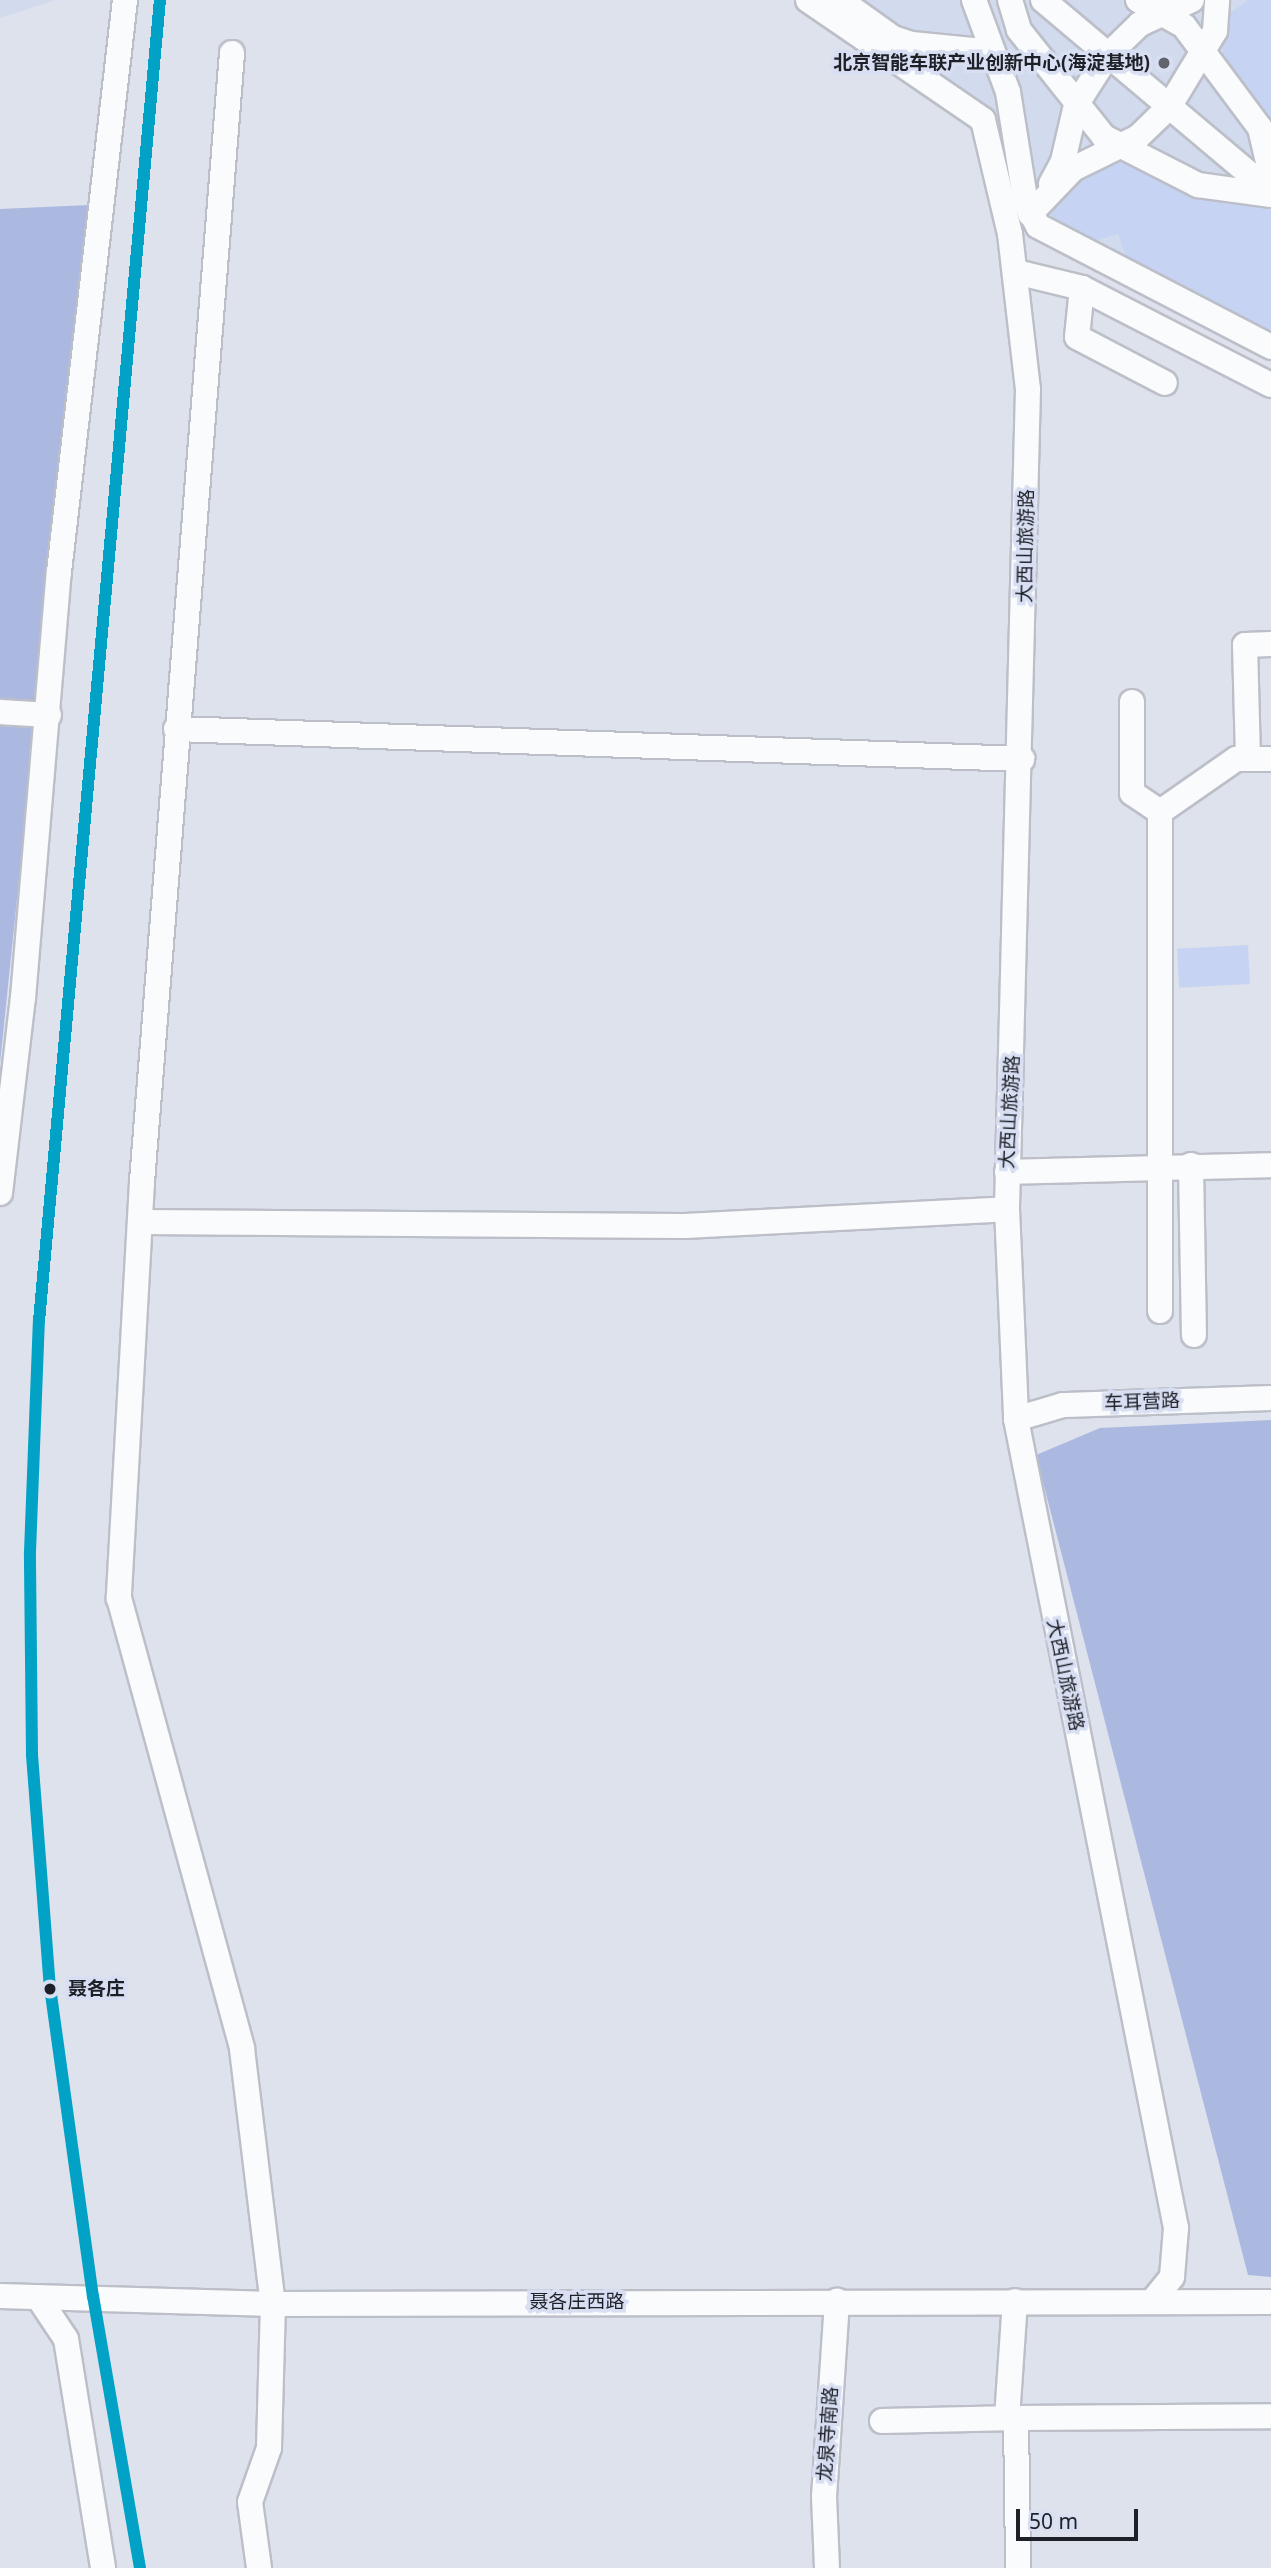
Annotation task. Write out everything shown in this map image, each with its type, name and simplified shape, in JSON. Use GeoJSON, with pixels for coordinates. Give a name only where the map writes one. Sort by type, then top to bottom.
{"type":"FeatureCollection","features":[{"type":"Feature","properties":{"kind":"street"},"geometry":{"type":"LineString","coordinates":[[0,1194],[49,715],[59,572],[125,0]]}},
{"type":"Feature","properties":{"kind":"street","name":"大西山旅游路"},"geometry":{"type":"LineString","coordinates":[[808,0],[983,120],[990,134],[1016,272],[1028,389],[1022,759],[1007,1172],[1016,1419],[1176,2228],[1172,2277],[1154,2300]]}},
{"type":"Feature","properties":{"kind":"street"},"geometry":{"type":"LineString","coordinates":[[974,0],[1008,92],[1030,214],[1043,231],[1271,347]]}},
{"type":"Feature","properties":{"kind":"street"},"geometry":{"type":"LineString","coordinates":[[1010,0],[1019,30],[1104,137],[1198,185],[1271,194]]}},
{"type":"Feature","properties":{"kind":"street"},"geometry":{"type":"LineString","coordinates":[[1043,0],[1271,194]]}},
{"type":"Feature","properties":{"kind":"street"},"geometry":{"type":"LineString","coordinates":[[1138,0],[1184,26],[1260,128],[1271,175]]}},
{"type":"Feature","properties":{"kind":"street"},"geometry":{"type":"LineString","coordinates":[[1030,214],[1047,191],[1063,161],[1076,105],[1108,55],[1140,24],[1189,0]]}},
{"type":"Feature","properties":{"kind":"street"},"geometry":{"type":"LineString","coordinates":[[1047,191],[1073,169],[1122,145],[1170,107],[1204,55],[1215,31],[1217,0]]}},
{"type":"Feature","properties":{"kind":"street"},"geometry":{"type":"LineString","coordinates":[[854,5],[912,44],[993,52]]}},
{"type":"Feature","properties":{"kind":"street"},"geometry":{"type":"LineString","coordinates":[[232,53],[176,729],[142,1182],[144,1222],[119,1598],[242,2049],[273,2304],[269,2448],[250,2502],[260,2568]]}},
{"type":"Feature","properties":{"kind":"street"},"geometry":{"type":"LineString","coordinates":[[1016,272],[1082,288],[1271,385]]}},
{"type":"Feature","properties":{"kind":"street"},"geometry":{"type":"LineString","coordinates":[[1082,288],[1077,337],[1165,383]]}},
{"type":"Feature","properties":{"kind":"street"},"geometry":{"type":"LineString","coordinates":[[1160,812],[1236,759],[1260,759],[1245,645],[1271,643]]}},
{"type":"Feature","properties":{"kind":"street"},"geometry":{"type":"LineString","coordinates":[[1132,702],[1132,793],[1160,812]]}},
{"type":"Feature","properties":{"kind":"street"},"geometry":{"type":"LineString","coordinates":[[0,712],[49,715]]}},
{"type":"Feature","properties":{"kind":"street"},"geometry":{"type":"LineString","coordinates":[[176,729],[1022,759]]}},
{"type":"Feature","properties":{"kind":"street"},"geometry":{"type":"LineString","coordinates":[[1160,812],[1160,1311]]}},
{"type":"Feature","properties":{"kind":"street"},"geometry":{"type":"LineString","coordinates":[[1007,1172],[1160,1165],[1271,1166]]}},
{"type":"Feature","properties":{"kind":"street"},"geometry":{"type":"LineString","coordinates":[[1191,1166],[1194,1335]]}},
{"type":"Feature","properties":{"kind":"street"},"geometry":{"type":"LineString","coordinates":[[144,1222],[685,1226],[1007,1209]]}},
{"type":"Feature","properties":{"kind":"street","name":"车耳营路"},"geometry":{"type":"LineString","coordinates":[[1016,1419],[1063,1405],[1271,1398]]}},
{"type":"Feature","properties":{"kind":"street","name":"聂各庄西路"},"geometry":{"type":"LineString","coordinates":[[0,2295],[273,2304],[837,2300],[1271,2302]]}},
{"type":"Feature","properties":{"kind":"street"},"geometry":{"type":"LineString","coordinates":[[38,2297],[66,2339],[103,2568]]}},
{"type":"Feature","properties":{"kind":"street","name":"龙泉寺南路"},"geometry":{"type":"LineString","coordinates":[[827,2568],[824,2497],[837,2300]]}},
{"type":"Feature","properties":{"kind":"street"},"geometry":{"type":"LineString","coordinates":[[1015,2301],[1011,2418],[1018,2568]]}},
{"type":"Feature","properties":{"kind":"street"},"geometry":{"type":"LineString","coordinates":[[882,2421],[1271,2416]]}},
{"type":"Feature","properties":{"kind":"shaded area"},"geometry":{"type":"Polygon","coordinates":[[[0,0],[56,0],[0,18],[0,0]]]}},
{"type":"Feature","properties":{"kind":"shaded area"},"geometry":{"type":"Polygon","coordinates":[[[825,0],[1271,0],[1271,359],[1027,235],[1019,226],[982,106],[825,0]]]}},
{"type":"Feature","properties":{"kind":"shaded area"},"geometry":{"type":"Polygon","coordinates":[[[1248,0],[1271,0],[1271,127],[1222,60],[1225,17],[1248,0]]]}},
{"type":"Feature","properties":{"kind":"shaded area"},"geometry":{"type":"Polygon","coordinates":[[[1114,163],[1135,163],[1193,193],[1271,210],[1271,336],[1131,269],[1118,234],[1084,244],[1053,224],[1050,204],[1075,179],[1114,163]]]}},
{"type":"Feature","properties":{"kind":"shaded area"},"geometry":{"type":"Polygon","coordinates":[[[89,205],[0,1063],[0,209],[89,205]]]}},
{"type":"Feature","properties":{"kind":"shaded area"},"geometry":{"type":"Polygon","coordinates":[[[1248,945],[1250,984],[1179,988],[1177,949],[1248,945]]]}},
{"type":"Feature","properties":{"kind":"shaded area"},"geometry":{"type":"Polygon","coordinates":[[[1271,1420],[1271,2277],[1248,2275],[1036,1455],[1100,1428],[1271,1420]]]}},
{"type":"Feature","properties":{"kind":"transit line"},"geometry":{"type":"LineString","coordinates":[[140,2568],[93,2297],[50,1989],[32,1754],[30,1552],[39,1321],[160,0]]}},
{"type":"Feature","properties":{"kind":"place","name":"北京智能车联产业创新中心(海淀基地)"},"geometry":{"type":"Point","coordinates":[1164,63]}},
{"type":"Feature","properties":{"kind":"place","name":"聂各庄"},"geometry":{"type":"Point","coordinates":[50,1989]}}]}
